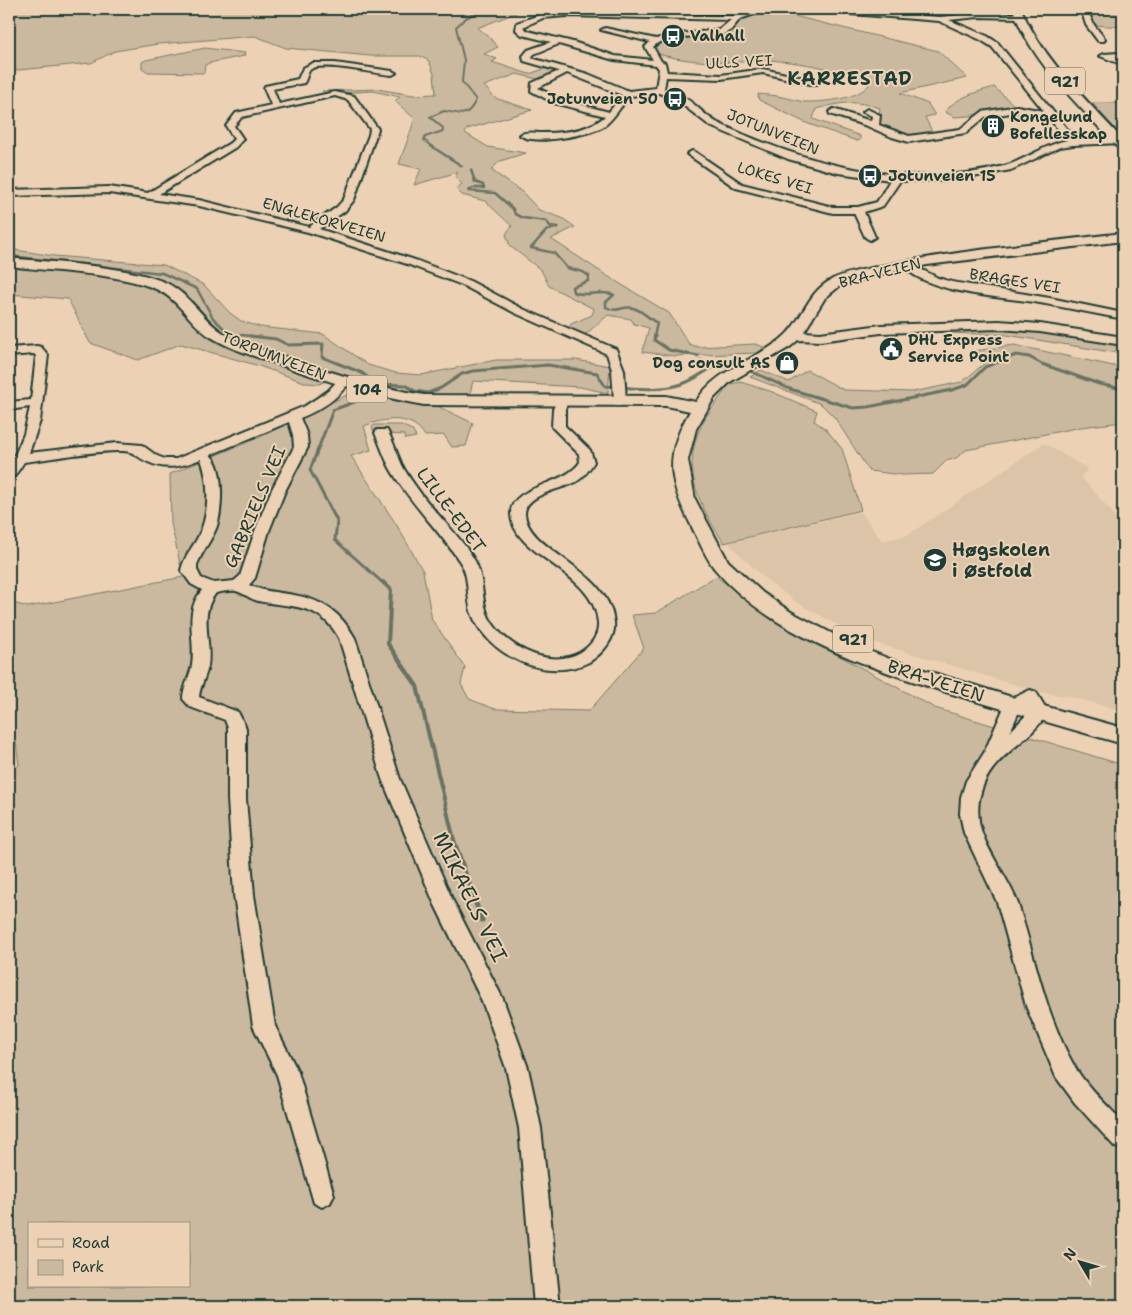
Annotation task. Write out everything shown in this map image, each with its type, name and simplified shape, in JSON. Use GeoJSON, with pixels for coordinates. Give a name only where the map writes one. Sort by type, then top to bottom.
{"type":"FeatureCollection","features":[{"type":"Feature","properties":{"kind":"main road","name":"921"},"geometry":{"type":"LineString","coordinates":[[1018,12],[1030,38],[1041,53],[1121,143]]}},
{"type":"Feature","properties":{"kind":"main road","name":"BRA-VEIEN"},"geometry":{"type":"LineString","coordinates":[[1123,237],[907,265],[852,277],[831,285],[820,295],[794,336],[778,349],[717,385],[698,409],[684,439],[680,460],[686,499],[703,532],[742,569],[787,605],[827,628],[863,644],[1027,704],[1123,736]]}},
{"type":"Feature","properties":{"kind":"main road","name":"TORPUMVEIEN"},"geometry":{"type":"LineString","coordinates":[[9,262],[123,275],[157,284],[173,292],[219,337],[249,350],[343,382],[388,394],[424,400],[562,402],[620,393],[647,402],[684,410],[698,409]]}},
{"type":"Feature","properties":{"kind":"main road"},"geometry":{"type":"LineString","coordinates":[[794,336],[820,337],[881,330],[999,325],[1040,328],[1123,341]]}},
{"type":"Feature","properties":{"kind":"main road","name":"BRA-VEIEN"},"geometry":{"type":"LineString","coordinates":[[1027,704],[1123,724]]}},
{"type":"Feature","properties":{"kind":"street"},"geometry":{"type":"LineString","coordinates":[[661,63],[614,58],[525,33],[519,27],[520,24],[530,20],[553,14],[676,14],[736,18],[765,9]]}},
{"type":"Feature","properties":{"kind":"street"},"geometry":{"type":"LineString","coordinates":[[814,9],[940,18],[1002,15],[1018,12]]}},
{"type":"Feature","properties":{"kind":"street"},"geometry":{"type":"LineString","coordinates":[[991,9],[1002,15]]}},
{"type":"Feature","properties":{"kind":"street"},"geometry":{"type":"LineString","coordinates":[[1084,9],[1090,25],[1101,39]]}},
{"type":"Feature","properties":{"kind":"street"},"geometry":{"type":"LineString","coordinates":[[934,10],[957,17]]}},
{"type":"Feature","properties":{"kind":"street"},"geometry":{"type":"LineString","coordinates":[[559,41],[531,52],[527,59],[628,94],[660,90],[663,69],[661,63],[649,47],[656,41],[667,38],[716,34],[728,28],[736,18]]}},
{"type":"Feature","properties":{"kind":"street"},"geometry":{"type":"LineString","coordinates":[[940,18],[995,45],[1073,142]]}},
{"type":"Feature","properties":{"kind":"street"},"geometry":{"type":"LineString","coordinates":[[605,30],[656,41]]}},
{"type":"Feature","properties":{"kind":"street"},"geometry":{"type":"LineString","coordinates":[[278,107],[273,102],[268,88],[301,82],[306,69],[314,65],[327,64],[392,73]]}},
{"type":"Feature","properties":{"kind":"street"},"geometry":{"type":"LineString","coordinates":[[566,71],[535,85],[534,89],[557,101],[610,114]]}},
{"type":"Feature","properties":{"kind":"street","name":"ULLS VEI"},"geometry":{"type":"LineString","coordinates":[[663,74],[705,78],[763,71],[790,76],[815,84]]}},
{"type":"Feature","properties":{"kind":"street","name":"JOTUNVEIEN"},"geometry":{"type":"LineString","coordinates":[[660,90],[682,100],[713,124],[791,158],[838,170],[896,178],[941,178],[991,172],[1019,164],[1056,144],[1073,142],[1121,143]]}},
{"type":"Feature","properties":{"kind":"street"},"geometry":{"type":"LineString","coordinates":[[149,196],[233,145],[239,139],[230,126],[239,115],[335,94],[343,95],[351,98],[374,129],[349,200],[341,209],[310,230]]}},
{"type":"Feature","properties":{"kind":"street"},"geometry":{"type":"LineString","coordinates":[[524,135],[545,137],[598,125],[628,94]]}},
{"type":"Feature","properties":{"kind":"street"},"geometry":{"type":"LineString","coordinates":[[833,112],[843,118],[875,126],[900,138],[933,136],[963,131],[982,115],[1044,106]]}},
{"type":"Feature","properties":{"kind":"street"},"geometry":{"type":"LineString","coordinates":[[1022,109],[1051,115]]}},
{"type":"Feature","properties":{"kind":"street"},"geometry":{"type":"LineString","coordinates":[[867,112],[876,115],[875,126]]}},
{"type":"Feature","properties":{"kind":"street","name":"LOKES VEI"},"geometry":{"type":"LineString","coordinates":[[692,154],[739,186],[822,208],[858,210],[880,204],[896,178]]}},
{"type":"Feature","properties":{"kind":"street","name":"ENGLEKORVEIEN"},"geometry":{"type":"LineString","coordinates":[[9,194],[68,190],[109,190],[225,208],[310,230],[411,262],[466,283],[519,311],[612,352]]}},
{"type":"Feature","properties":{"kind":"street"},"geometry":{"type":"LineString","coordinates":[[858,210],[870,237]]}},
{"type":"Feature","properties":{"kind":"street","name":"BRAGES VEI"},"geometry":{"type":"LineString","coordinates":[[907,265],[922,276],[955,287],[1026,297],[1123,316]]}},
{"type":"Feature","properties":{"kind":"street"},"geometry":{"type":"LineString","coordinates":[[9,352],[37,350],[42,354],[34,426],[28,444],[14,459],[9,474]]}},
{"type":"Feature","properties":{"kind":"street"},"geometry":{"type":"LineString","coordinates":[[612,352],[617,362],[620,393]]}},
{"type":"Feature","properties":{"kind":"street"},"geometry":{"type":"LineString","coordinates":[[14,459],[117,447],[137,448],[152,459],[164,464],[178,463],[294,416],[329,397],[343,382]]}},
{"type":"Feature","properties":{"kind":"street","name":"LILLE-EDET"},"geometry":{"type":"LineString","coordinates":[[382,433],[396,467],[412,491],[469,564],[474,575],[479,613],[490,631],[515,651],[538,660],[566,664],[582,659],[600,646],[606,629],[605,612],[596,594],[580,576],[532,540],[521,527],[518,515],[520,504],[528,496],[571,479],[578,474],[586,462],[585,453],[558,427],[558,408],[562,402]]}},
{"type":"Feature","properties":{"kind":"street"},"geometry":{"type":"LineString","coordinates":[[9,406],[36,403]]}},
{"type":"Feature","properties":{"kind":"street","name":"GABRIELS VEI"},"geometry":{"type":"LineString","coordinates":[[207,458],[212,469],[212,516],[207,534],[192,558],[189,570],[196,581],[212,588],[238,586],[247,578],[262,531],[278,491],[301,447],[300,435],[294,416]]}},
{"type":"Feature","properties":{"kind":"street","name":"MIKAELS VEI"},"geometry":{"type":"LineString","coordinates":[[238,586],[260,596],[312,604],[334,619],[347,638],[394,788],[444,904],[492,999],[517,1068],[530,1128],[547,1306]]}},
{"type":"Feature","properties":{"kind":"street"},"geometry":{"type":"LineString","coordinates":[[212,588],[200,602],[198,622],[200,668],[190,690],[191,699],[196,704],[232,716],[238,728],[237,799],[244,895],[264,1026],[287,1072],[322,1195]]}},
{"type":"Feature","properties":{"kind":"street"},"geometry":{"type":"LineString","coordinates":[[992,755],[1015,738],[1027,704]]}},
{"type":"Feature","properties":{"kind":"street"},"geometry":{"type":"LineString","coordinates":[[1027,704],[976,781],[970,798],[969,814],[973,832],[1007,902],[1037,1006],[1064,1070],[1083,1095],[1123,1139]]}},
{"type":"Feature","properties":{"kind":"shaded area","name":"Høgskolen i Østfold"},"geometry":{"type":"Polygon","coordinates":[[[1044,443],[1088,469],[1081,477],[1123,525],[1123,711],[1072,697],[1039,692],[863,639],[796,602],[764,578],[728,543],[861,512],[882,541],[908,535],[1044,443]]]}},
{"type":"Feature","properties":{"kind":"green space"},"geometry":{"type":"Polygon","coordinates":[[[9,9],[526,9],[477,28],[487,35],[498,47],[484,54],[497,59],[492,62],[529,74],[547,68],[557,71],[541,80],[517,74],[484,86],[495,98],[532,110],[467,129],[465,133],[488,147],[526,153],[500,161],[491,170],[522,192],[539,210],[562,218],[575,227],[551,239],[669,313],[689,344],[698,347],[755,344],[764,347],[758,353],[675,356],[642,352],[649,328],[634,324],[631,319],[608,315],[586,334],[581,334],[569,328],[571,324],[592,315],[594,309],[549,286],[541,270],[510,246],[506,234],[512,226],[485,201],[462,195],[456,189],[462,184],[455,177],[458,172],[414,185],[421,169],[399,164],[415,119],[395,101],[400,97],[373,91],[326,94],[322,91],[377,89],[413,95],[436,94],[434,74],[429,61],[420,56],[370,56],[286,48],[255,36],[158,44],[115,51],[91,63],[9,71],[9,9]]]}},
{"type":"Feature","properties":{"kind":"green space"},"geometry":{"type":"Polygon","coordinates":[[[1118,9],[1123,14],[1123,27],[1094,25],[1087,10],[1118,9]]]}},
{"type":"Feature","properties":{"kind":"green space"},"geometry":{"type":"Polygon","coordinates":[[[769,10],[938,51],[967,78],[900,93],[928,104],[935,115],[925,117],[933,134],[908,137],[878,125],[880,108],[871,105],[848,103],[816,109],[813,119],[860,136],[860,140],[857,141],[806,123],[759,100],[758,94],[779,96],[805,102],[830,101],[848,97],[863,90],[869,85],[861,79],[833,70],[799,63],[768,60],[741,62],[696,61],[665,56],[655,53],[653,49],[659,43],[674,38],[721,34],[745,15],[769,10]]]}},
{"type":"Feature","properties":{"kind":"green space"},"geometry":{"type":"Polygon","coordinates":[[[205,48],[245,53],[244,56],[209,63],[205,65],[204,73],[148,72],[142,68],[142,62],[146,60],[205,48]]]}},
{"type":"Feature","properties":{"kind":"green space"},"geometry":{"type":"Polygon","coordinates":[[[994,87],[1015,106],[969,116],[955,117],[945,112],[955,102],[974,93],[994,87]]]}},
{"type":"Feature","properties":{"kind":"green space"},"geometry":{"type":"Polygon","coordinates":[[[1092,103],[1123,103],[1123,136],[1121,135],[1092,103]]]}},
{"type":"Feature","properties":{"kind":"green space"},"geometry":{"type":"Polygon","coordinates":[[[9,249],[54,256],[164,265],[204,285],[230,313],[241,321],[260,327],[323,334],[368,365],[396,373],[421,375],[496,360],[576,360],[610,366],[608,393],[580,387],[473,381],[469,397],[425,395],[390,390],[260,348],[228,335],[215,325],[185,293],[170,284],[149,277],[89,267],[9,258],[9,249]]]}},
{"type":"Feature","properties":{"kind":"green space"},"geometry":{"type":"Polygon","coordinates":[[[9,265],[101,274],[136,281],[166,294],[186,311],[202,331],[215,341],[255,358],[326,381],[319,384],[307,383],[256,365],[181,344],[138,360],[90,343],[68,299],[9,294],[9,265]]]}},
{"type":"Feature","properties":{"kind":"green space"},"geometry":{"type":"Polygon","coordinates":[[[992,328],[1072,336],[1123,345],[1123,354],[1007,335],[948,333],[950,329],[992,328]]]}},
{"type":"Feature","properties":{"kind":"green space"},"geometry":{"type":"Polygon","coordinates":[[[1014,345],[1123,368],[1123,422],[1081,427],[966,450],[956,458],[946,461],[933,474],[902,475],[869,471],[835,418],[821,404],[750,377],[761,370],[789,382],[807,370],[844,390],[913,392],[962,382],[985,363],[975,351],[1014,345]]]}},
{"type":"Feature","properties":{"kind":"green space"},"geometry":{"type":"Polygon","coordinates":[[[740,382],[770,391],[817,411],[814,421],[826,429],[842,449],[861,510],[724,543],[699,498],[692,467],[693,451],[698,434],[708,413],[728,385],[740,382]]]}},
{"type":"Feature","properties":{"kind":"green space"},"geometry":{"type":"Polygon","coordinates":[[[353,392],[387,399],[435,405],[473,423],[466,446],[452,447],[444,435],[425,436],[413,424],[406,421],[389,420],[364,426],[371,450],[351,456],[396,524],[423,571],[432,620],[465,667],[461,684],[469,699],[495,709],[589,711],[644,648],[632,615],[656,613],[716,576],[747,601],[792,630],[935,708],[1123,765],[1123,1306],[9,1306],[9,774],[19,765],[16,742],[9,736],[9,602],[28,607],[183,577],[171,523],[170,474],[258,438],[353,392]]]}},
{"type":"Feature","properties":{"kind":"green space"},"geometry":{"type":"Polygon","coordinates":[[[374,425],[401,425],[412,430],[416,437],[405,439],[404,435],[387,434],[386,431],[374,433],[372,427],[374,425]]]}},
{"type":"Feature","properties":{"kind":"waterway"},"geometry":{"type":"LineString","coordinates":[[463,9],[472,14]]}},
{"type":"Feature","properties":{"kind":"waterway"},"geometry":{"type":"LineString","coordinates":[[432,147],[424,140],[425,137],[443,131],[443,128],[430,117],[444,111],[459,114],[466,113],[476,100],[462,82],[464,60],[456,27],[466,18],[483,9]]}},
{"type":"Feature","properties":{"kind":"waterway"},"geometry":{"type":"LineString","coordinates":[[431,146],[462,166]]}},
{"type":"Feature","properties":{"kind":"waterway"},"geometry":{"type":"LineString","coordinates":[[471,170],[475,182],[483,185],[484,188],[473,188],[469,191],[495,193],[513,209],[515,214],[523,218],[546,221],[550,226],[558,227],[546,231],[531,248],[554,253],[567,268],[583,272],[589,276],[588,281],[572,287],[573,292],[578,294],[609,293],[614,295],[606,302],[606,307],[614,310],[629,307],[639,311],[657,323],[654,337]]}},
{"type":"Feature","properties":{"kind":"waterway"},"geometry":{"type":"LineString","coordinates":[[9,256],[162,273],[197,289],[213,318],[230,334],[262,337]]}},
{"type":"Feature","properties":{"kind":"waterway"},"geometry":{"type":"LineString","coordinates":[[250,336],[276,339],[288,345],[323,344],[322,357],[362,373],[376,384],[405,385],[415,391],[428,393],[441,388],[462,374],[473,371],[548,365],[597,373],[605,386],[654,389],[682,384],[719,365],[735,364],[790,389],[853,408],[868,407],[952,390],[967,385],[985,367],[1016,355],[1029,357],[1042,364],[1099,384],[1123,389]]}},
{"type":"Feature","properties":{"kind":"waterway"},"geometry":{"type":"LineString","coordinates":[[655,336],[654,340],[669,350],[698,356]]}},
{"type":"Feature","properties":{"kind":"waterway"},"geometry":{"type":"LineString","coordinates":[[701,360],[708,367]]}},
{"type":"Feature","properties":{"kind":"waterway"},"geometry":{"type":"LineString","coordinates":[[357,401],[333,410],[310,470],[337,521],[335,540],[384,584]]}},
{"type":"Feature","properties":{"kind":"waterway"},"geometry":{"type":"LineString","coordinates":[[383,582],[391,590],[388,644],[417,686],[454,840],[476,903]]}},
{"type":"Feature","properties":{"kind":"waterway"},"geometry":{"type":"LineString","coordinates":[[475,901],[482,920]]}},
{"type":"Feature","properties":{"kind":"place","name":"Valhall"},"geometry":{"type":"Point","coordinates":[673,36]}},
{"type":"Feature","properties":{"kind":"place","name":"Jotunveien 50"},"geometry":{"type":"Point","coordinates":[675,99]}},
{"type":"Feature","properties":{"kind":"place","name":"Kongelund Bofellesskap"},"geometry":{"type":"Point","coordinates":[993,126]}},
{"type":"Feature","properties":{"kind":"place","name":"Jotunveien 15"},"geometry":{"type":"Point","coordinates":[870,176]}},
{"type":"Feature","properties":{"kind":"place","name":"DHL Express Service Point"},"geometry":{"type":"Point","coordinates":[891,349]}},
{"type":"Feature","properties":{"kind":"place","name":"Dog consult AS"},"geometry":{"type":"Point","coordinates":[787,363]}},
{"type":"Feature","properties":{"kind":"place","name":"Høgskolen i Østfold"},"geometry":{"type":"Point","coordinates":[935,560]}},
{"type":"Feature","properties":{"kind":"district","name":"KARRESTAD"},"geometry":{"type":"Point","coordinates":[850,78]}}]}
